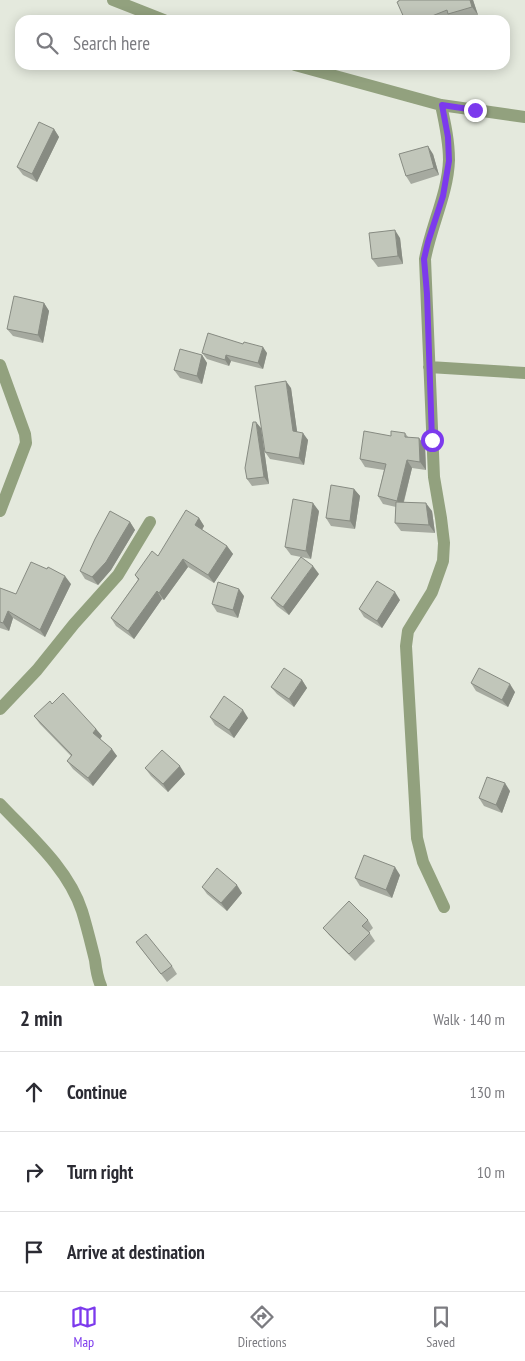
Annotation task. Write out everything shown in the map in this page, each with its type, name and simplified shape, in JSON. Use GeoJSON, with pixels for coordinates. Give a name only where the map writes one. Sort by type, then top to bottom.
{"type":"FeatureCollection","features":[{"type":"Feature","properties":{"kind":"street"},"geometry":{"type":"LineString","coordinates":[[113,0],[151,15]]}},
{"type":"Feature","properties":{"kind":"street"},"geometry":{"type":"LineString","coordinates":[[313,70],[442,105],[525,117]]}},
{"type":"Feature","properties":{"kind":"street"},"geometry":{"type":"LineString","coordinates":[[442,105],[448,137],[449,161],[443,196],[424,259],[434,477],[444,543],[443,560],[432,592],[408,631],[406,646],[417,838],[423,862],[444,907]]}},
{"type":"Feature","properties":{"kind":"street"},"geometry":{"type":"LineString","coordinates":[[0,365],[26,434],[26,443],[0,511]]}},
{"type":"Feature","properties":{"kind":"street"},"geometry":{"type":"LineString","coordinates":[[429,367],[525,373]]}},
{"type":"Feature","properties":{"kind":"street"},"geometry":{"type":"LineString","coordinates":[[0,709],[37,670],[74,624],[118,575],[150,522]]}},
{"type":"Feature","properties":{"kind":"street"},"geometry":{"type":"LineString","coordinates":[[0,804],[47,854],[68,881],[82,910],[97,977],[101,986]]}},
{"type":"Feature","properties":{"kind":"building"},"geometry":{"type":"Polygon","coordinates":[[[470,0],[472,7],[448,14],[447,10],[434,15],[403,15],[397,2],[470,0]]]}},
{"type":"Feature","properties":{"kind":"building"},"geometry":{"type":"Polygon","coordinates":[[[39,122],[54,129],[32,174],[17,167],[39,122]]]}},
{"type":"Feature","properties":{"kind":"building"},"geometry":{"type":"Polygon","coordinates":[[[428,146],[434,168],[406,176],[399,154],[428,146]]]}},
{"type":"Feature","properties":{"kind":"building"},"geometry":{"type":"Polygon","coordinates":[[[395,230],[398,256],[372,259],[369,233],[395,230]]]}},
{"type":"Feature","properties":{"kind":"building"},"geometry":{"type":"Polygon","coordinates":[[[14,296],[44,303],[38,335],[7,329],[14,296]]]}},
{"type":"Feature","properties":{"kind":"building"},"geometry":{"type":"Polygon","coordinates":[[[208,333],[243,344],[244,342],[263,347],[258,363],[226,355],[225,360],[202,353],[208,333]]]}},
{"type":"Feature","properties":{"kind":"building"},"geometry":{"type":"Polygon","coordinates":[[[180,349],[202,355],[197,376],[174,370],[180,349]]]}},
{"type":"Feature","properties":{"kind":"building"},"geometry":{"type":"Polygon","coordinates":[[[286,381],[293,431],[303,433],[299,458],[265,452],[255,386],[286,381]]]}},
{"type":"Feature","properties":{"kind":"building"},"geometry":{"type":"Polygon","coordinates":[[[253,422],[256,422],[264,477],[247,479],[245,468],[253,422]]]}},
{"type":"Feature","properties":{"kind":"building"},"geometry":{"type":"Polygon","coordinates":[[[364,431],[391,436],[391,431],[405,433],[405,437],[419,438],[420,462],[407,460],[397,501],[378,496],[386,464],[360,459],[364,431]]]}},
{"type":"Feature","properties":{"kind":"building"},"geometry":{"type":"Polygon","coordinates":[[[331,485],[354,489],[350,521],[326,518],[331,485]]]}},
{"type":"Feature","properties":{"kind":"building"},"geometry":{"type":"Polygon","coordinates":[[[293,499],[313,503],[306,551],[285,547],[293,499]]]}},
{"type":"Feature","properties":{"kind":"building"},"geometry":{"type":"Polygon","coordinates":[[[396,502],[426,503],[429,525],[395,523],[396,502]]]}},
{"type":"Feature","properties":{"kind":"building"},"geometry":{"type":"Polygon","coordinates":[[[186,510],[199,518],[195,525],[227,546],[208,575],[183,559],[159,593],[157,591],[128,631],[111,618],[139,579],[135,575],[152,551],[158,556],[186,510]]]}},
{"type":"Feature","properties":{"kind":"building"},"geometry":{"type":"Polygon","coordinates":[[[110,511],[130,522],[106,562],[92,577],[80,571],[110,511]]]}},
{"type":"Feature","properties":{"kind":"building"},"geometry":{"type":"Polygon","coordinates":[[[301,557],[313,566],[283,607],[271,598],[301,557]]]}},
{"type":"Feature","properties":{"kind":"building"},"geometry":{"type":"Polygon","coordinates":[[[31,562],[47,569],[48,567],[65,576],[40,630],[8,611],[3,623],[0,622],[0,588],[16,594],[31,562]]]}},
{"type":"Feature","properties":{"kind":"building"},"geometry":{"type":"Polygon","coordinates":[[[377,581],[395,592],[377,621],[359,609],[377,581]]]}},
{"type":"Feature","properties":{"kind":"building"},"geometry":{"type":"Polygon","coordinates":[[[218,582],[239,589],[233,610],[212,604],[218,582]]]}},
{"type":"Feature","properties":{"kind":"building"},"geometry":{"type":"Polygon","coordinates":[[[284,668],[302,680],[289,699],[271,687],[284,668]]]}},
{"type":"Feature","properties":{"kind":"building"},"geometry":{"type":"Polygon","coordinates":[[[479,668],[510,684],[502,700],[471,683],[479,668]]]}},
{"type":"Feature","properties":{"kind":"building"},"geometry":{"type":"Polygon","coordinates":[[[63,693],[96,729],[93,733],[112,749],[88,778],[67,761],[72,755],[34,716],[50,701],[52,704],[63,693]]]}},
{"type":"Feature","properties":{"kind":"building"},"geometry":{"type":"Polygon","coordinates":[[[224,696],[243,710],[229,730],[210,717],[224,696]]]}},
{"type":"Feature","properties":{"kind":"building"},"geometry":{"type":"Polygon","coordinates":[[[162,750],[180,766],[163,784],[145,768],[162,750]]]}},
{"type":"Feature","properties":{"kind":"building"},"geometry":{"type":"Polygon","coordinates":[[[487,777],[505,783],[496,805],[479,798],[487,777]]]}},
{"type":"Feature","properties":{"kind":"building"},"geometry":{"type":"Polygon","coordinates":[[[364,855],[395,867],[386,890],[355,878],[364,855]]]}},
{"type":"Feature","properties":{"kind":"building"},"geometry":{"type":"Polygon","coordinates":[[[217,868],[237,885],[221,903],[202,887],[217,868]]]}},
{"type":"Feature","properties":{"kind":"building"},"geometry":{"type":"Polygon","coordinates":[[[349,901],[368,920],[362,926],[370,933],[349,954],[323,928],[349,901]]]}},
{"type":"Feature","properties":{"kind":"building"},"geometry":{"type":"Polygon","coordinates":[[[146,934],[172,966],[161,974],[136,942],[146,934]]]}},
{"type":"Feature","properties":{"kind":"route"},"geometry":{"type":"LineString","coordinates":[[432,440],[424,259],[443,196],[449,161],[448,137],[442,105],[475,110]]}}]}
